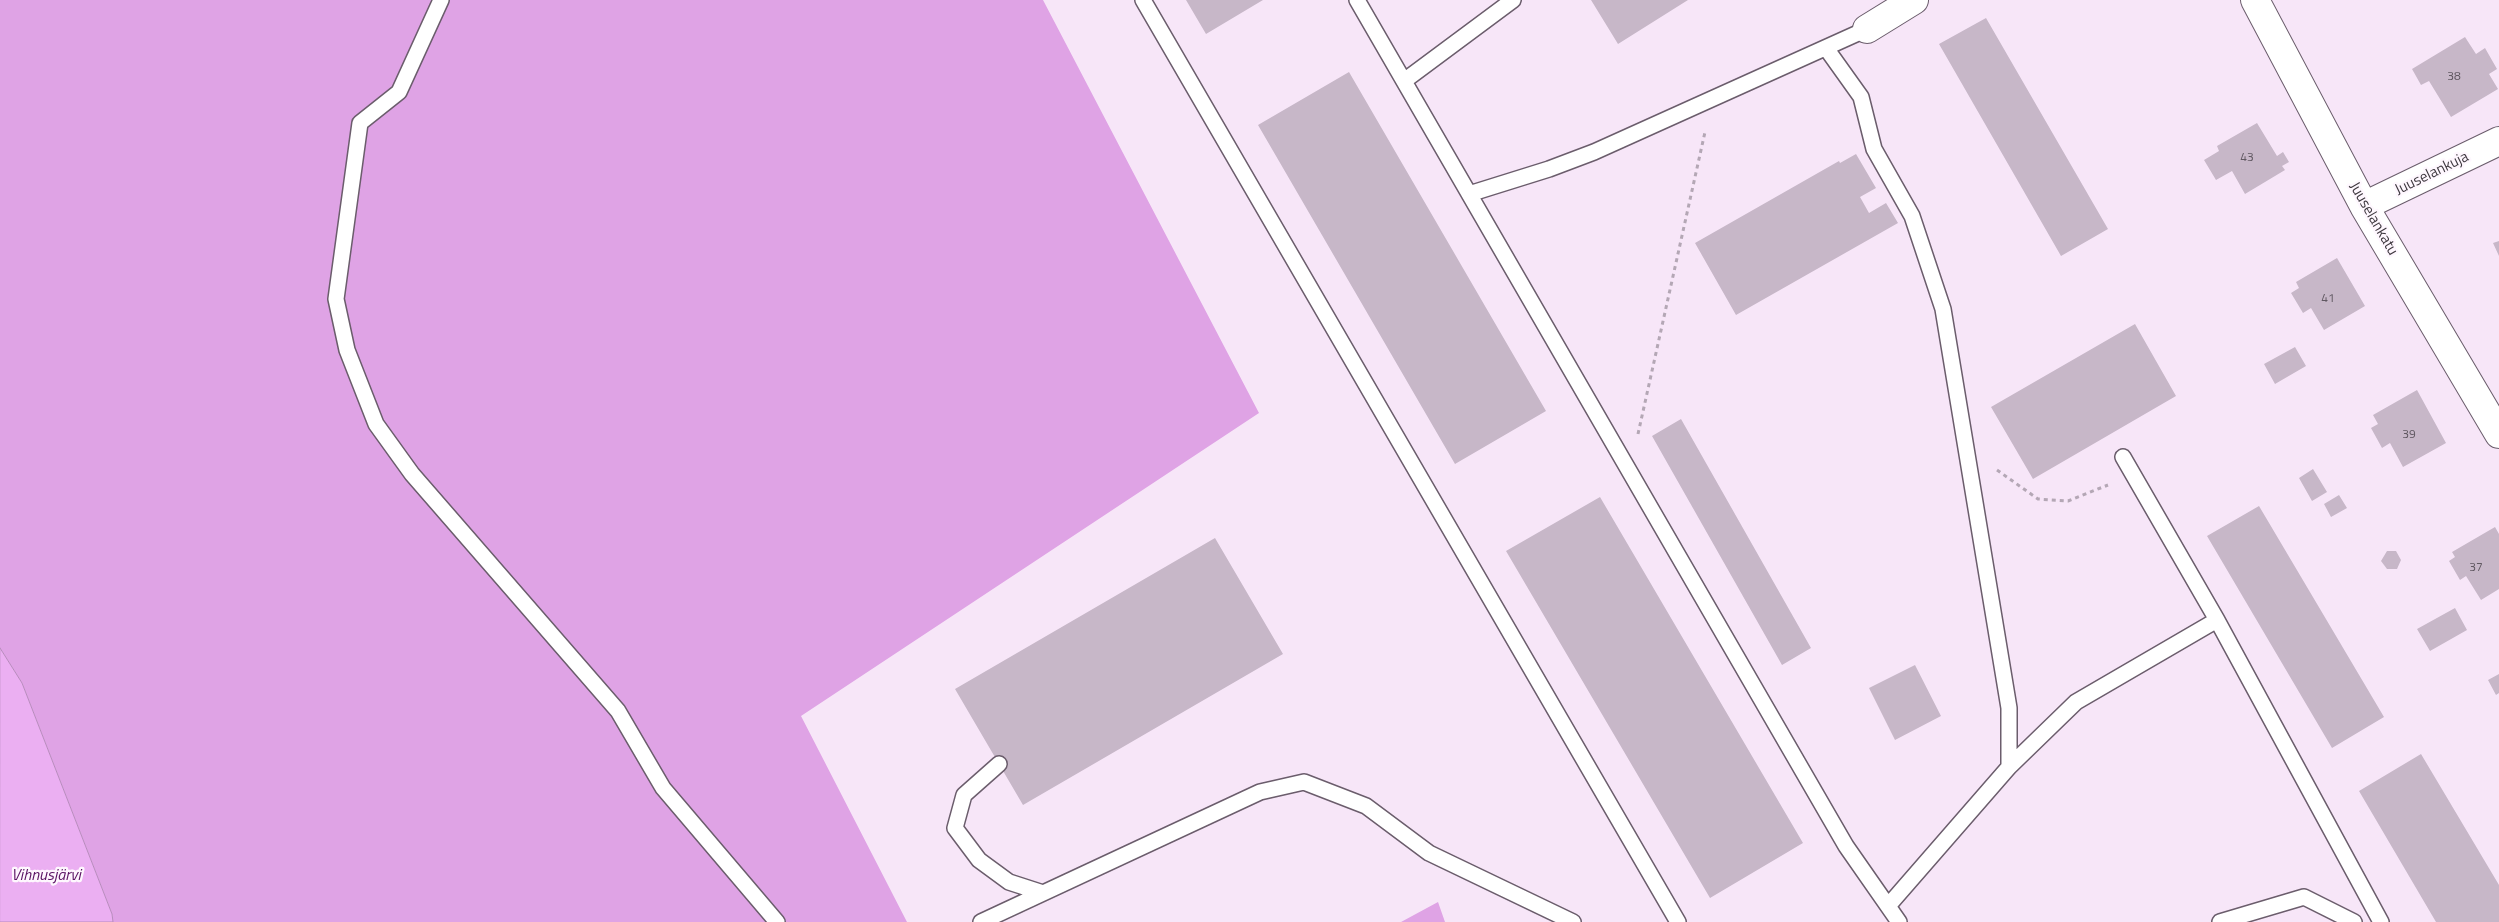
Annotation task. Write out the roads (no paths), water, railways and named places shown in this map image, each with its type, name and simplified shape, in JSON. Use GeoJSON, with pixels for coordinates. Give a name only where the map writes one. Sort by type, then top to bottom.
{"type":"FeatureCollection","features":[{"type":"Feature","properties":{"kind":"street"},"geometry":{"type":"LineString","coordinates":[[1866,30],[1914,0]]}},
{"type":"Feature","properties":{"kind":"street","name":"Juuselankatu"},"geometry":{"type":"LineString","coordinates":[[2255,0],[2364,206],[2499,434]]}},
{"type":"Feature","properties":{"kind":"street","name":"Juuselankuja"},"geometry":{"type":"LineString","coordinates":[[2364,206],[2499,141]]}},
{"type":"Feature","properties":{"kind":"lane"},"geometry":{"type":"LineString","coordinates":[[441,0],[399,92],[360,123],[336,299],[347,350],[376,424],[412,474],[618,711],[663,788],[777,922]]}},
{"type":"Feature","properties":{"kind":"lane"},"geometry":{"type":"LineString","coordinates":[[1143,0],[1678,922]]}},
{"type":"Feature","properties":{"kind":"lane"},"geometry":{"type":"LineString","coordinates":[[1357,0],[1846,846],[1899,922]]}},
{"type":"Feature","properties":{"kind":"lane"},"geometry":{"type":"LineString","coordinates":[[1404,81],[1513,0]]}},
{"type":"Feature","properties":{"kind":"lane"},"geometry":{"type":"LineString","coordinates":[[1469,194],[1569,162],[1866,30]]}},
{"type":"Feature","properties":{"kind":"lane"},"geometry":{"type":"LineString","coordinates":[[1826,48],[1861,97],[1874,149],[1912,216],[1942,309],[2010,708],[2009,766]]}},
{"type":"Feature","properties":{"kind":"lane"},"geometry":{"type":"LineString","coordinates":[[2123,457],[2217,620],[2381,922]]}},
{"type":"Feature","properties":{"kind":"lane"},"geometry":{"type":"LineString","coordinates":[[1888,906],[2009,766],[2076,702],[2217,620]]}},
{"type":"Feature","properties":{"kind":"lane"},"geometry":{"type":"LineString","coordinates":[[999,764],[964,795],[955,828],[979,860],[1009,882],[1043,893]]}},
{"type":"Feature","properties":{"kind":"lane"},"geometry":{"type":"LineString","coordinates":[[981,922],[1260,792],[1304,782],[1366,806],[1429,853],[1573,922]]}},
{"type":"Feature","properties":{"kind":"lane"},"geometry":{"type":"LineString","coordinates":[[2220,922],[2304,897],[2354,922]]}},
{"type":"Feature","properties":{"kind":"water","name":"Vihnusjärvi"},"geometry":{"type":"Polygon","coordinates":[[[0,648],[22,683],[112,914],[113,922],[0,922],[0,648]]]}}]}
